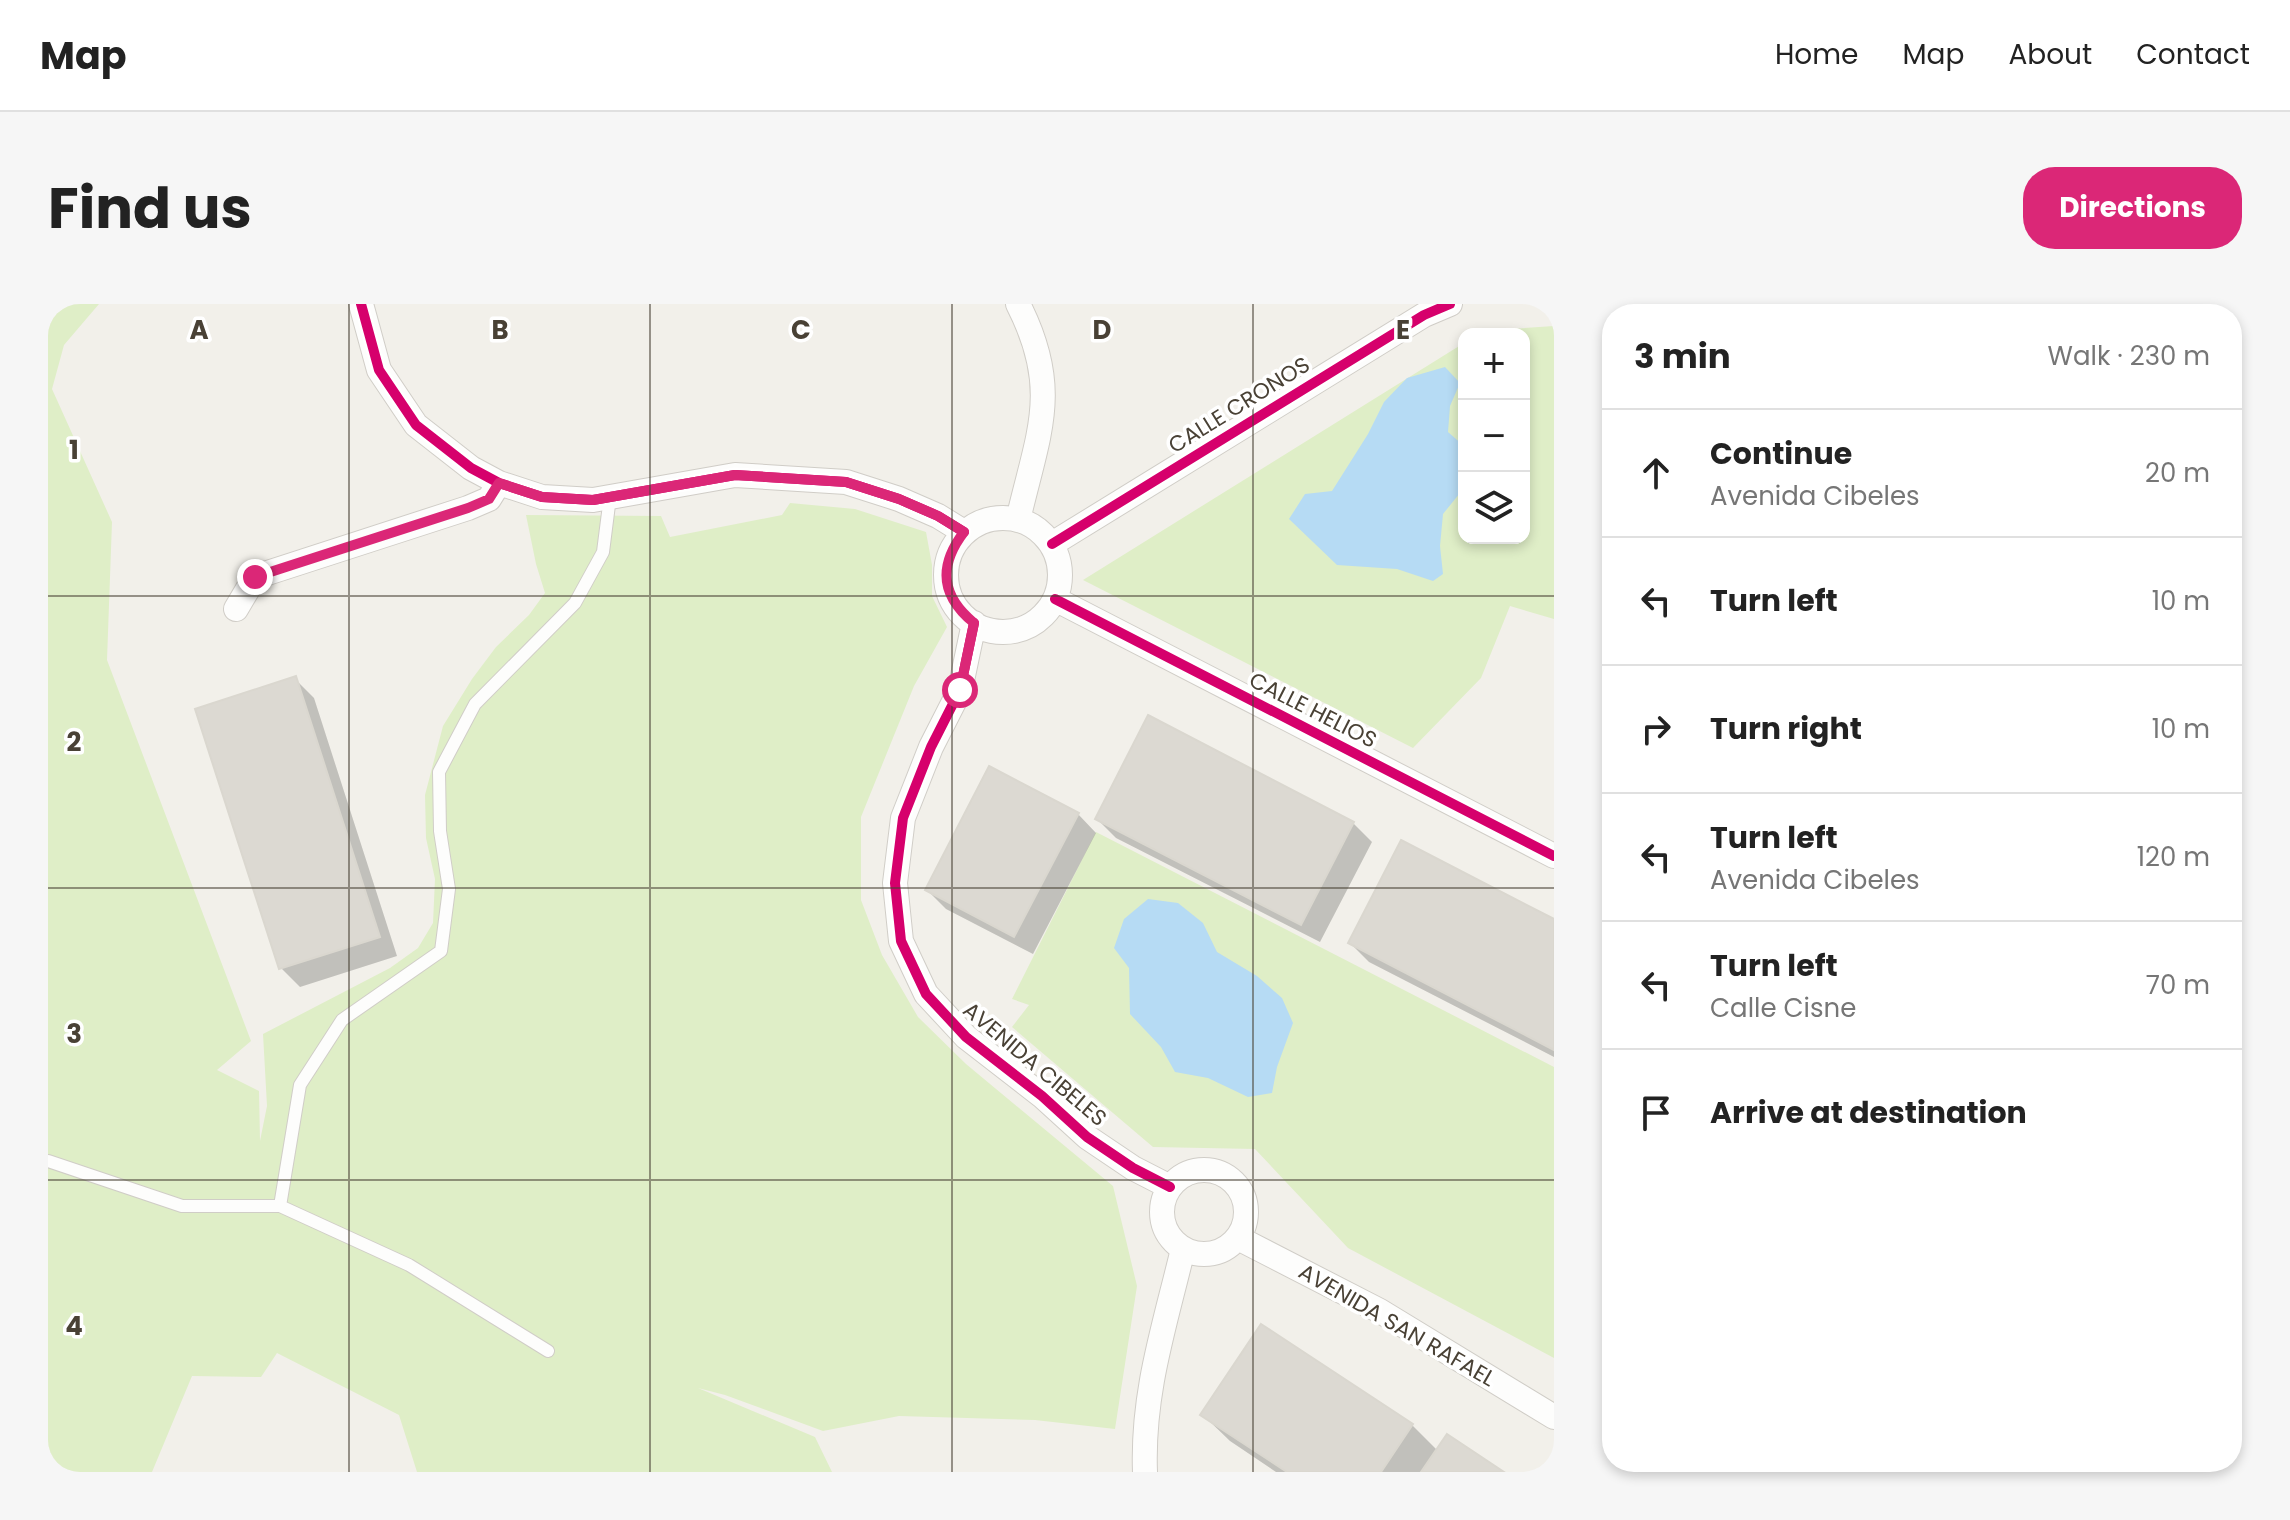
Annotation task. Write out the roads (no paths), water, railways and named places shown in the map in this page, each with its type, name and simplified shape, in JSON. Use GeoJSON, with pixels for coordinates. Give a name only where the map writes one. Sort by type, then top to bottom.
{"type":"FeatureCollection","features":[{"type":"Feature","properties":{"kind":"street"},"geometry":{"type":"LineString","coordinates":[[361,304],[379,370],[416,425],[471,468],[499,483],[542,497],[593,500],[735,475],[846,482],[899,499],[938,516],[964,532]]}},
{"type":"Feature","properties":{"kind":"street"},"geometry":{"type":"LineString","coordinates":[[1018,304],[1032,332],[1044,380],[1041,430],[1018,520]]}},
{"type":"Feature","properties":{"kind":"street","name":"CALLE CRONOS"},"geometry":{"type":"LineString","coordinates":[[1052,544],[1424,315],[1450,304]]}},
{"type":"Feature","properties":{"kind":"street"},"geometry":{"type":"LineString","coordinates":[[236,609],[255,577],[468,508],[489,499],[499,483]]}},
{"type":"Feature","properties":{"kind":"street"},"geometry":{"type":"LineString","coordinates":[[999,518],[1018,520],[1031,525],[1052,544],[1059,562],[1060,581],[1055,599],[1044,615],[1029,626],[992,630],[974,623],[956,605],[946,580],[947,563],[964,532],[981,522],[999,518]]}},
{"type":"Feature","properties":{"kind":"street","name":"CALLE HELIOS"},"geometry":{"type":"LineString","coordinates":[[1055,599],[1554,856]]}},
{"type":"Feature","properties":{"kind":"street","name":"AVENIDA CIBELES"},"geometry":{"type":"LineString","coordinates":[[974,623],[960,690],[931,747],[903,818],[895,883],[901,941],[926,994],[966,1037],[1042,1096],[1087,1137],[1133,1168],[1170,1187]]}},
{"type":"Feature","properties":{"kind":"street"},"geometry":{"type":"LineString","coordinates":[[1191,1172],[1218,1172],[1229,1178],[1245,1200],[1244,1226],[1238,1238],[1219,1252],[1206,1254],[1183,1249],[1172,1240],[1162,1214],[1163,1200],[1170,1187],[1191,1172]]}},
{"type":"Feature","properties":{"kind":"street","name":"AVENIDA SAN RAFAEL"},"geometry":{"type":"LineString","coordinates":[[1238,1238],[1380,1311],[1554,1417]]}},
{"type":"Feature","properties":{"kind":"street"},"geometry":{"type":"LineString","coordinates":[[1145,1472],[1144,1431],[1152,1372],[1183,1249]]}},
{"type":"Feature","properties":{"kind":"lane"},"geometry":{"type":"LineString","coordinates":[[280,1206],[300,1085],[342,1020],[441,951],[449,889],[440,831],[439,772],[475,704],[575,603],[603,552],[610,497]]}},
{"type":"Feature","properties":{"kind":"lane"},"geometry":{"type":"LineString","coordinates":[[48,1161],[182,1206],[280,1206],[409,1265],[548,1351]]}},
{"type":"Feature","properties":{"kind":"water"},"geometry":{"type":"Polygon","coordinates":[[[1445,367],[1458,381],[1450,406],[1448,432],[1458,441],[1458,495],[1443,514],[1440,546],[1443,574],[1433,581],[1397,569],[1337,565],[1289,519],[1305,494],[1332,491],[1384,402],[1407,378],[1445,367]]]}},
{"type":"Feature","properties":{"kind":"water"},"geometry":{"type":"Polygon","coordinates":[[[1148,899],[1178,903],[1203,923],[1217,952],[1257,976],[1282,998],[1293,1023],[1277,1067],[1272,1093],[1248,1097],[1208,1078],[1175,1072],[1161,1047],[1130,1014],[1129,968],[1114,948],[1124,919],[1148,899]]]}}]}
